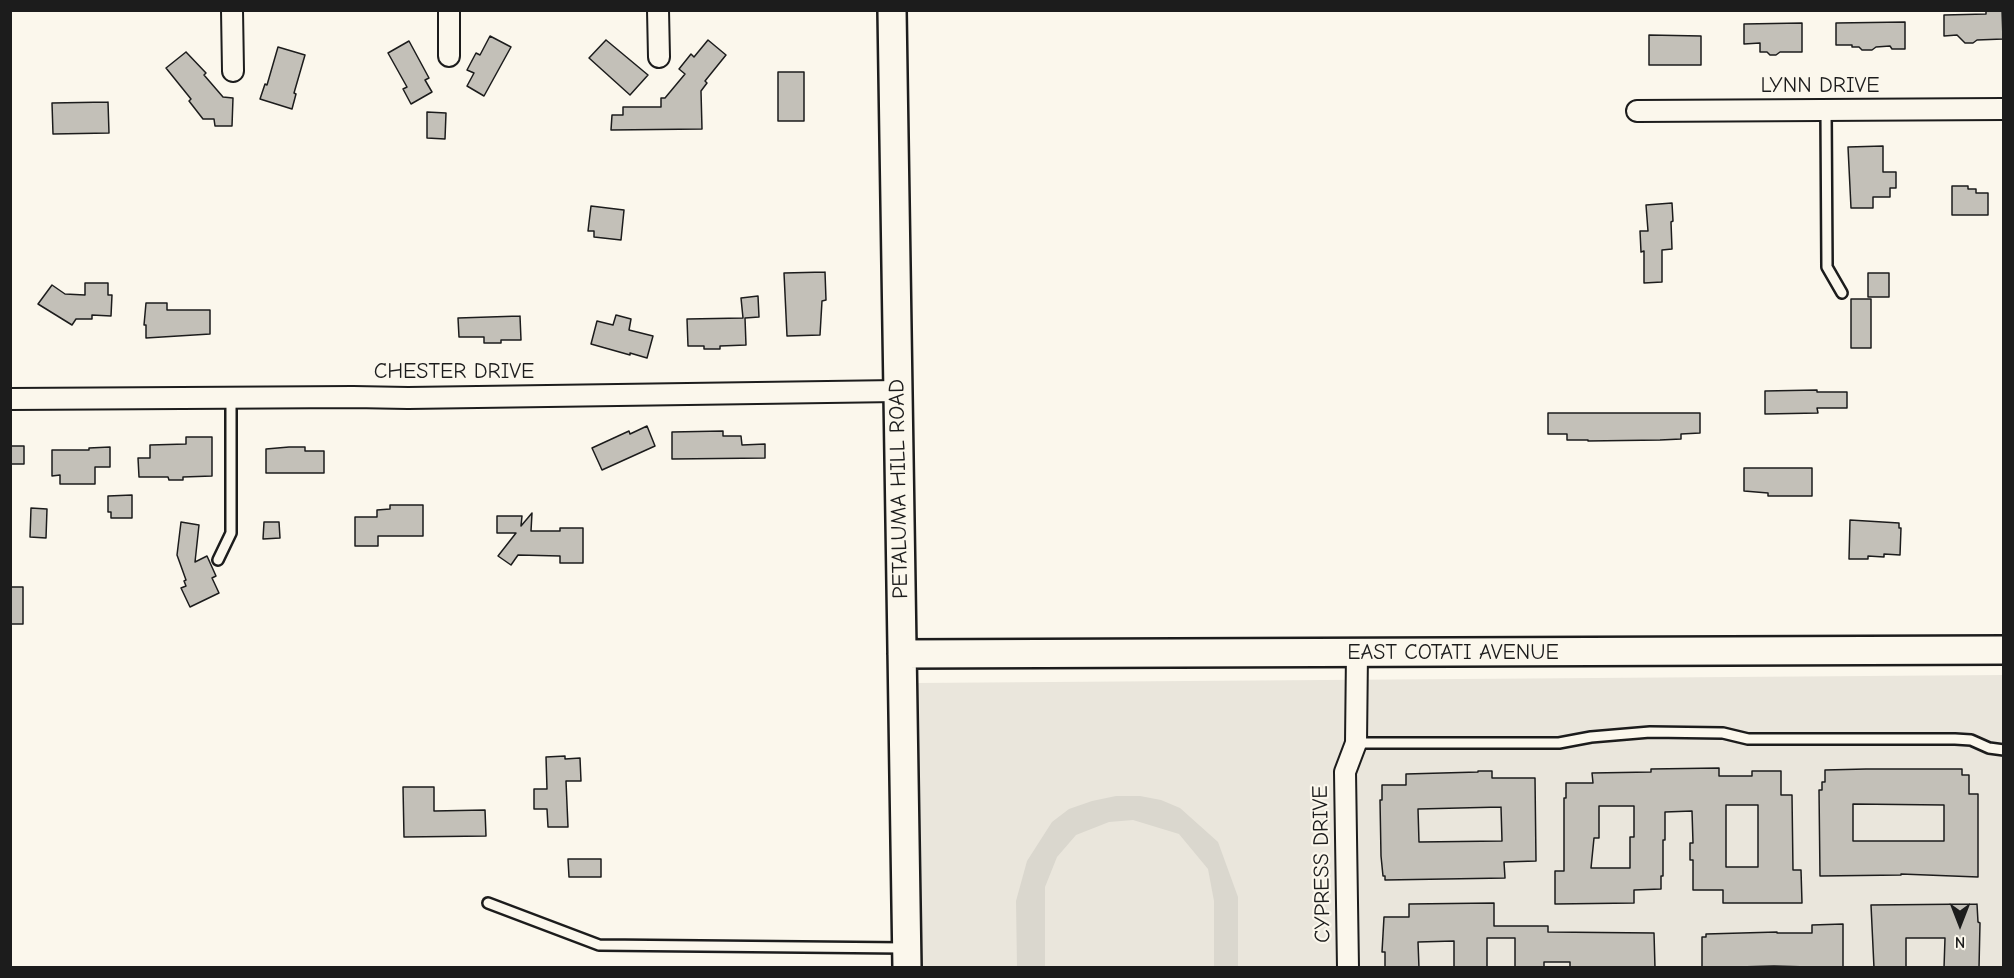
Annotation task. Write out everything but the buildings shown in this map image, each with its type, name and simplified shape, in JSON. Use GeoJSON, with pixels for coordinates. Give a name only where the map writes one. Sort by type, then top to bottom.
{"type":"FeatureCollection","features":[{"type":"Feature","properties":{"kind":"main road","name":"PETALUMA HILL ROAD"},"geometry":{"type":"LineString","coordinates":[[892,10],[906,958]]}},
{"type":"Feature","properties":{"kind":"main road","name":"EAST COTATI AVENUE"},"geometry":{"type":"LineString","coordinates":[[902,654],[2004,650]]}},
{"type":"Feature","properties":{"kind":"street"},"geometry":{"type":"LineString","coordinates":[[232,10],[233,71]]}},
{"type":"Feature","properties":{"kind":"street"},"geometry":{"type":"LineString","coordinates":[[449,10],[449,56]]}},
{"type":"Feature","properties":{"kind":"street"},"geometry":{"type":"LineString","coordinates":[[658,10],[659,57]]}},
{"type":"Feature","properties":{"kind":"street","name":"LYNN DRIVE"},"geometry":{"type":"LineString","coordinates":[[1637,111],[2004,109]]}},
{"type":"Feature","properties":{"kind":"street","name":"CHESTER DRIVE"},"geometry":{"type":"LineString","coordinates":[[10,399],[408,398],[897,391]]}},
{"type":"Feature","properties":{"kind":"street","name":"CYPRESS DRIVE"},"geometry":{"type":"LineString","coordinates":[[1348,968],[1345,772],[1356,743],[1357,653]]}},
{"type":"Feature","properties":{"kind":"lane"},"geometry":{"type":"LineString","coordinates":[[1826,110],[1827,267],[1842,293]]}},
{"type":"Feature","properties":{"kind":"lane"},"geometry":{"type":"LineString","coordinates":[[218,560],[231,533],[231,398]]}},
{"type":"Feature","properties":{"kind":"lane"},"geometry":{"type":"LineString","coordinates":[[1356,743],[1559,743],[1591,737],[1650,732],[1723,733],[1748,739],[1955,739],[2004,750]]}},
{"type":"Feature","properties":{"kind":"lane"},"geometry":{"type":"LineString","coordinates":[[488,903],[599,945],[906,958]]}},
{"type":"Feature","properties":{"kind":"shaded area"},"geometry":{"type":"Polygon","coordinates":[[[2003,675],[2003,967],[919,967],[916,683],[2003,675]]]}},
{"type":"Feature","properties":{"kind":"shaded area"},"geometry":{"type":"Polygon","coordinates":[[[1116,796],[1140,796],[1161,800],[1180,808],[1218,842],[1238,897],[1238,967],[1214,967],[1214,901],[1208,869],[1179,834],[1133,820],[1109,822],[1076,835],[1057,857],[1045,887],[1045,967],[1017,967],[1016,901],[1027,861],[1052,822],[1069,809],[1116,796]]]}}]}
